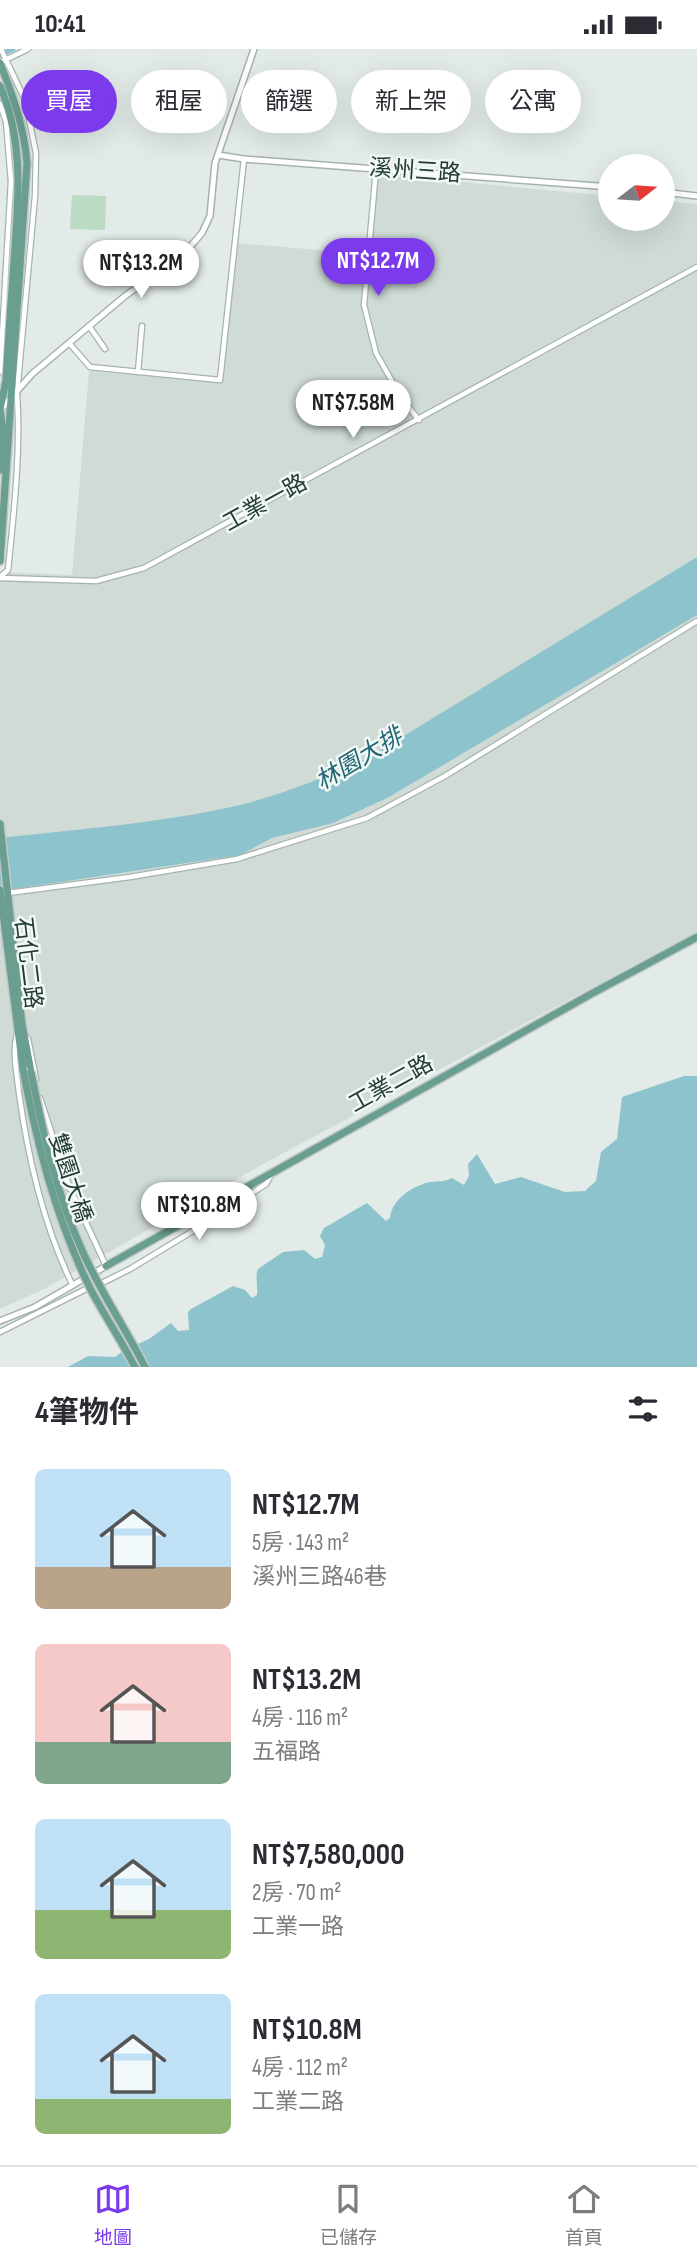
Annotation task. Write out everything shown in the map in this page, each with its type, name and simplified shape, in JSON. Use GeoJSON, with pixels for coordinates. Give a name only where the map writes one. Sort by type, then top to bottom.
{"type":"FeatureCollection","features":[{"type":"Feature","properties":{"kind":"main road"},"geometry":{"type":"LineString","coordinates":[[0,562],[14,395],[27,163],[15,101],[2,62]]}},
{"type":"Feature","properties":{"kind":"main road"},"geometry":{"type":"LineString","coordinates":[[0,86],[16,142],[19,188],[6,381],[0,410],[3,430],[0,470]]}},
{"type":"Feature","properties":{"kind":"main road","name":"石化二路"},"geometry":{"type":"LineString","coordinates":[[0,825],[5,896],[27,1071]]}},
{"type":"Feature","properties":{"kind":"main road","name":"工業二路"},"geometry":{"type":"LineString","coordinates":[[106,1266],[697,937]]}},
{"type":"Feature","properties":{"kind":"main road","name":"雙園大橋"},"geometry":{"type":"LineString","coordinates":[[27,1071],[66,1213],[99,1285],[145,1367]]}},
{"type":"Feature","properties":{"kind":"main road","name":"雙園大橋"},"geometry":{"type":"LineString","coordinates":[[27,1071],[36,1136],[60,1215],[90,1287],[135,1367]]}},
{"type":"Feature","properties":{"kind":"street"},"geometry":{"type":"LineString","coordinates":[[1,49],[2,62],[28,49]]}},
{"type":"Feature","properties":{"kind":"street"},"geometry":{"type":"LineString","coordinates":[[0,410],[32,374],[195,243],[210,216],[215,163],[254,49]]}},
{"type":"Feature","properties":{"kind":"street"},"geometry":{"type":"LineString","coordinates":[[0,104],[6,123],[11,181],[0,372]]}},
{"type":"Feature","properties":{"kind":"street","name":"溪州三路"},"geometry":{"type":"LineString","coordinates":[[218,155],[598,186]]}},
{"type":"Feature","properties":{"kind":"street"},"geometry":{"type":"LineString","coordinates":[[69,343],[90,367],[220,380],[244,159]]}},
{"type":"Feature","properties":{"kind":"street"},"geometry":{"type":"LineString","coordinates":[[376,169],[364,305],[376,353],[402,398],[419,420]]}},
{"type":"Feature","properties":{"kind":"street"},"geometry":{"type":"LineString","coordinates":[[676,194],[697,196]]}},
{"type":"Feature","properties":{"kind":"street","name":"工業一路"},"geometry":{"type":"LineString","coordinates":[[0,578],[96,582],[144,568],[697,267]]}},
{"type":"Feature","properties":{"kind":"street"},"geometry":{"type":"LineString","coordinates":[[89,326],[105,349]]}},
{"type":"Feature","properties":{"kind":"street"},"geometry":{"type":"LineString","coordinates":[[138,372],[142,326]]}},
{"type":"Feature","properties":{"kind":"street"},"geometry":{"type":"LineString","coordinates":[[0,578],[8,570],[12,524],[19,421],[14,395]]}},
{"type":"Feature","properties":{"kind":"street"},"geometry":{"type":"LineString","coordinates":[[5,896],[237,859],[367,818],[444,776],[697,621]]}},
{"type":"Feature","properties":{"kind":"street","name":"石化二路"},"geometry":{"type":"LineString","coordinates":[[20,1027],[30,1044],[38,1092],[53,1143],[80,1211],[106,1266]]}},
{"type":"Feature","properties":{"kind":"street","name":"石化二路"},"geometry":{"type":"LineString","coordinates":[[20,1027],[15,1053],[27,1146],[39,1200],[72,1285]]}},
{"type":"Feature","properties":{"kind":"street"},"geometry":{"type":"LineString","coordinates":[[99,1285],[216,1217],[266,1184],[272,1172]]}},
{"type":"Feature","properties":{"kind":"street"},"geometry":{"type":"LineString","coordinates":[[0,1321],[34,1307],[106,1266]]}},
{"type":"Feature","properties":{"kind":"street"},"geometry":{"type":"LineString","coordinates":[[0,1332],[90,1287]]}},
{"type":"Feature","properties":{"kind":"shaded area"},"geometry":{"type":"Polygon","coordinates":[[[374,174],[598,195],[598,231],[676,231],[676,202],[697,204],[697,931],[265,1163],[44,1289],[0,1309],[0,572],[72,575],[89,371],[222,383],[236,243],[366,254],[374,174]]]}},
{"type":"Feature","properties":{"kind":"green space"},"geometry":{"type":"Polygon","coordinates":[[[72,195],[106,196],[105,230],[70,229],[72,195]]]}},
{"type":"Feature","properties":{"kind":"water","name":"林園大排"},"geometry":{"type":"Polygon","coordinates":[[[697,557],[697,615],[389,797],[333,823],[272,838],[240,855],[0,891],[0,838],[121,825],[211,811],[256,801],[320,779],[366,759],[697,557]]]}},
{"type":"Feature","properties":{"kind":"water"},"geometry":{"type":"Polygon","coordinates":[[[684,1076],[697,1076],[697,1367],[68,1367],[88,1356],[115,1357],[149,1339],[171,1323],[178,1331],[189,1330],[188,1312],[191,1309],[233,1286],[245,1290],[252,1298],[257,1295],[258,1269],[283,1252],[304,1250],[315,1259],[322,1257],[325,1245],[320,1236],[324,1228],[367,1203],[386,1221],[399,1199],[423,1184],[452,1178],[464,1185],[469,1176],[468,1164],[477,1154],[495,1184],[521,1177],[565,1192],[585,1191],[596,1181],[601,1152],[617,1139],[622,1097],[684,1076]]]}},
{"type":"Feature","properties":{"kind":"waterway"},"geometry":{"type":"LineString","coordinates":[[0,55],[13,49]]}}]}
